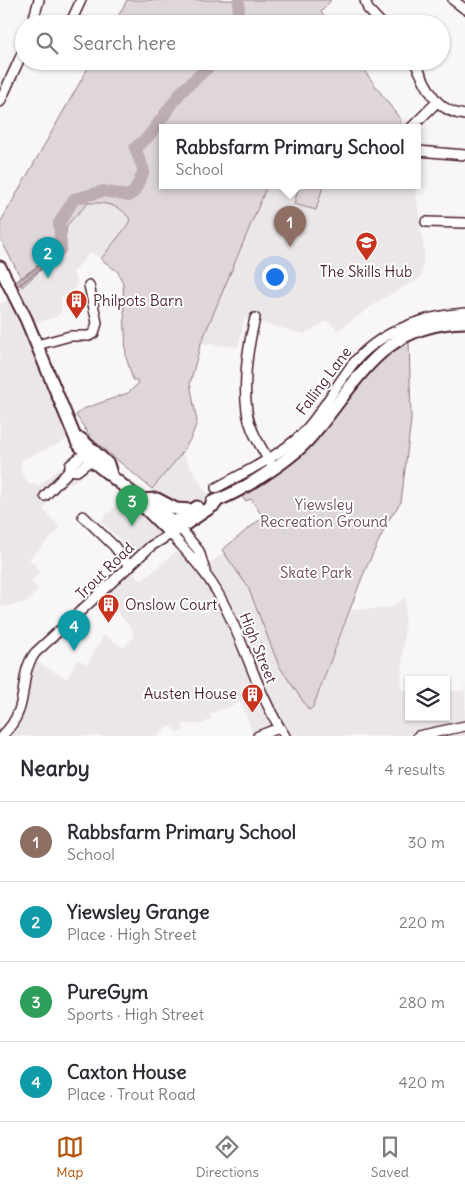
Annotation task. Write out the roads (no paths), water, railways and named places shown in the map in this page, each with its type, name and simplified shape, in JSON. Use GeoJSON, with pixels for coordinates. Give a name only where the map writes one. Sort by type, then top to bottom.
{"type":"FeatureCollection","features":[{"type":"Feature","properties":{"kind":"main road","name":"High Street"},"geometry":{"type":"LineString","coordinates":[[0,268],[15,296],[65,414],[77,437],[91,454],[108,464],[111,474],[141,500],[152,503],[173,528]]}},
{"type":"Feature","properties":{"kind":"main road","name":"Falling Lane"},"geometry":{"type":"LineString","coordinates":[[173,528],[271,464],[304,445],[363,371],[392,343],[423,328],[438,324],[465,322]]}},
{"type":"Feature","properties":{"kind":"main road"},"geometry":{"type":"LineString","coordinates":[[141,500],[157,499],[176,509],[192,510]]}},
{"type":"Feature","properties":{"kind":"main road","name":"Falling Lane"},"geometry":{"type":"LineString","coordinates":[[173,528],[192,510],[218,500]]}},
{"type":"Feature","properties":{"kind":"street"},"geometry":{"type":"LineString","coordinates":[[35,15],[39,0]]}},
{"type":"Feature","properties":{"kind":"street"},"geometry":{"type":"LineString","coordinates":[[74,15],[81,0]]}},
{"type":"Feature","properties":{"kind":"street"},"geometry":{"type":"LineString","coordinates":[[365,0],[368,9],[374,15]]}},
{"type":"Feature","properties":{"kind":"street"},"geometry":{"type":"LineString","coordinates":[[453,0],[465,10]]}},
{"type":"Feature","properties":{"kind":"street"},"geometry":{"type":"LineString","coordinates":[[0,102],[15,69]]}},
{"type":"Feature","properties":{"kind":"street"},"geometry":{"type":"LineString","coordinates":[[419,70],[436,103],[447,111],[465,116]]}},
{"type":"Feature","properties":{"kind":"street"},"geometry":{"type":"LineString","coordinates":[[415,124],[436,103]]}},
{"type":"Feature","properties":{"kind":"street"},"geometry":{"type":"LineString","coordinates":[[421,151],[465,155]]}},
{"type":"Feature","properties":{"kind":"street"},"geometry":{"type":"LineString","coordinates":[[426,222],[465,223]]}},
{"type":"Feature","properties":{"kind":"street"},"geometry":{"type":"LineString","coordinates":[[37,345],[70,336],[88,336],[94,333],[97,323],[89,285]]}},
{"type":"Feature","properties":{"kind":"street","name":"Falling Lane"},"geometry":{"type":"LineString","coordinates":[[216,488],[271,464],[311,424],[346,372],[374,345],[423,319],[465,313]]}},
{"type":"Feature","properties":{"kind":"street"},"geometry":{"type":"LineString","coordinates":[[255,318],[249,340],[247,412],[271,464]]}},
{"type":"Feature","properties":{"kind":"street"},"geometry":{"type":"LineString","coordinates":[[45,496],[70,470],[76,471],[91,454]]}},
{"type":"Feature","properties":{"kind":"street"},"geometry":{"type":"LineString","coordinates":[[83,516],[114,546],[130,567]]}},
{"type":"Feature","properties":{"kind":"street","name":"Trout Road"},"geometry":{"type":"LineString","coordinates":[[2,736],[17,720],[23,701],[28,663],[35,654],[151,546],[173,528]]}},
{"type":"Feature","properties":{"kind":"street","name":"High Street"},"geometry":{"type":"LineString","coordinates":[[173,528],[199,551],[204,571],[226,610],[259,691],[285,736]]}},
{"type":"Feature","properties":{"kind":"street"},"geometry":{"type":"LineString","coordinates":[[421,736],[465,726]]}},
{"type":"Feature","properties":{"kind":"street"},"geometry":{"type":"LineString","coordinates":[[258,736],[279,728]]}},
{"type":"Feature","properties":{"kind":"waterway"},"geometry":{"type":"LineString","coordinates":[[238,15],[239,0]]}},
{"type":"Feature","properties":{"kind":"waterway"},"geometry":{"type":"LineString","coordinates":[[50,261],[61,248],[59,223],[74,199],[104,191],[128,196],[134,192],[144,171],[135,148],[148,137],[181,92],[205,70]]}},
{"type":"Feature","properties":{"kind":"place","name":"Rabbsfarm Primary School"},"geometry":{"type":"Point","coordinates":[290,247]}},
{"type":"Feature","properties":{"kind":"place","name":"The Skills Hub"},"geometry":{"type":"Point","coordinates":[366,262]}},
{"type":"Feature","properties":{"kind":"place","name":"Yiewsley Grange"},"geometry":{"type":"Point","coordinates":[48,278]}},
{"type":"Feature","properties":{"kind":"place","name":"Philpots Barn"},"geometry":{"type":"Point","coordinates":[77,320]}},
{"type":"Feature","properties":{"kind":"place","name":"PureGym"},"geometry":{"type":"Point","coordinates":[132,526]}},
{"type":"Feature","properties":{"kind":"place","name":"Onslow Court"},"geometry":{"type":"Point","coordinates":[109,624]}},
{"type":"Feature","properties":{"kind":"place","name":"Caxton House"},"geometry":{"type":"Point","coordinates":[74,651]}},
{"type":"Feature","properties":{"kind":"place","name":"Austen House"},"geometry":{"type":"Point","coordinates":[253,713]}},
{"type":"Feature","properties":{"kind":"park label","name":"Yiewsley Recreation Ground"},"geometry":{"type":"Point","coordinates":[324,514]}},
{"type":"Feature","properties":{"kind":"park label","name":"Skate Park"},"geometry":{"type":"Point","coordinates":[316,573]}}]}
